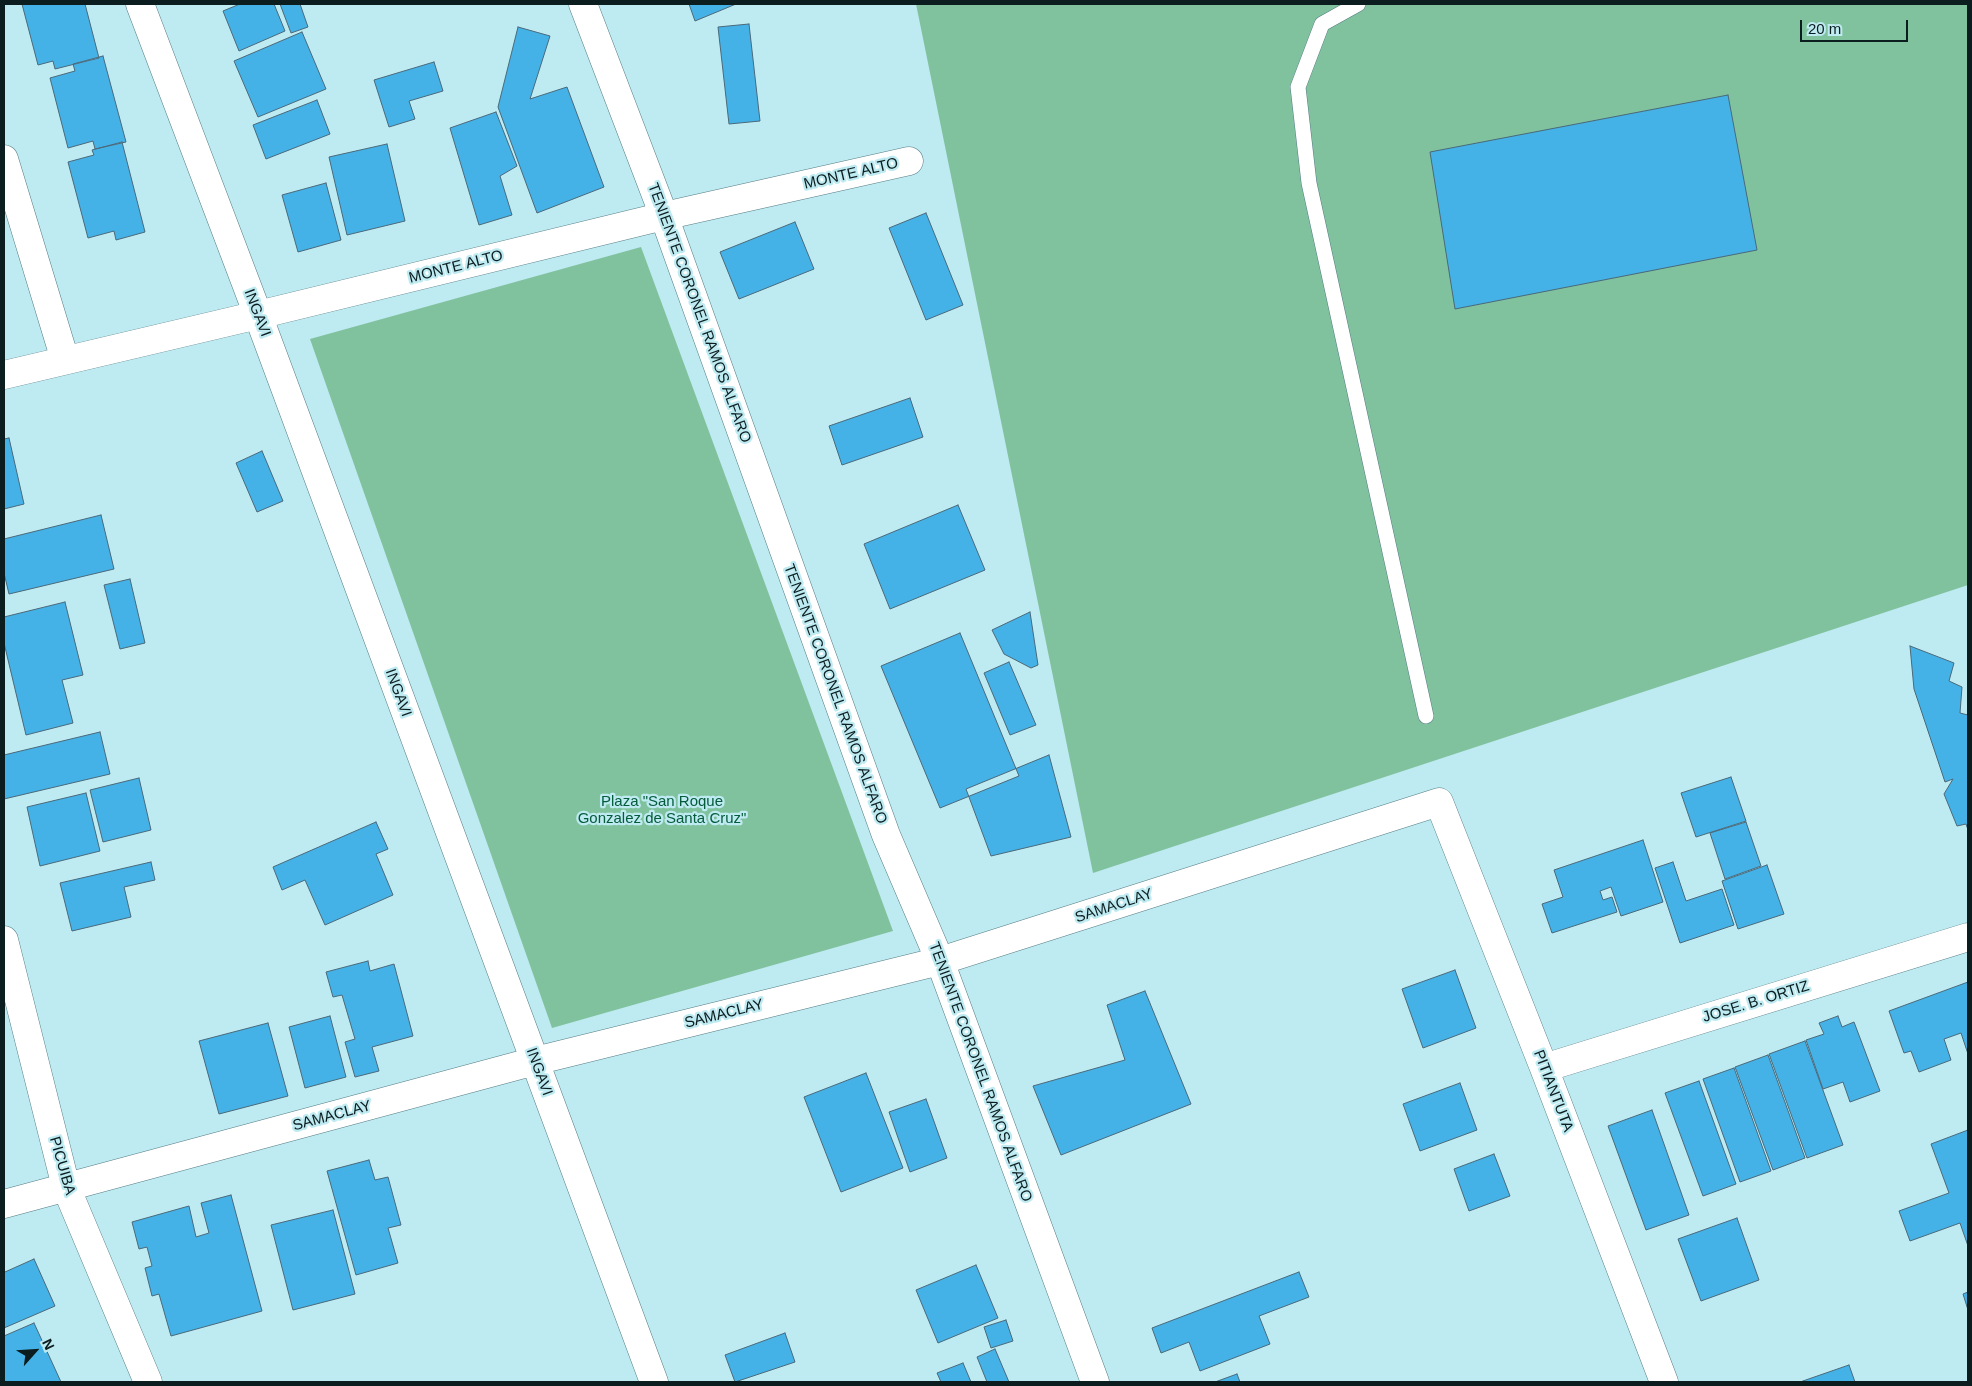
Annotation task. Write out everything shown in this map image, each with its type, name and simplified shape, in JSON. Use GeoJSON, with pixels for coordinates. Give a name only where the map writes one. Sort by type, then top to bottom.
{"type":"FeatureCollection","features":[{"type":"Feature","properties":{"kind":"street","name":"INGAVI"},"geometry":{"type":"LineString","coordinates":[[140,4],[258,316],[654,1382]]}},
{"type":"Feature","properties":{"kind":"street","name":"TENIENTE CORONEL RAMOS ALFARO"},"geometry":{"type":"LineString","coordinates":[[583,4],[664,216],[886,835],[940,961],[1095,1382]]}},
{"type":"Feature","properties":{"kind":"street"},"geometry":{"type":"LineString","coordinates":[[4,159],[65,360]]}},
{"type":"Feature","properties":{"kind":"street","name":"MONTE ALTO"},"geometry":{"type":"LineString","coordinates":[[4,375],[258,316],[664,216],[909,161]]}},
{"type":"Feature","properties":{"kind":"street","name":"SAMACLAY"},"geometry":{"type":"LineString","coordinates":[[4,1204],[535,1061],[940,961],[1439,802]]}},
{"type":"Feature","properties":{"kind":"street","name":"PITIANTUTA"},"geometry":{"type":"LineString","coordinates":[[1439,802],[1544,1068],[1664,1382]]}},
{"type":"Feature","properties":{"kind":"street","name":"JOSE. B. ORTIZ"},"geometry":{"type":"LineString","coordinates":[[1544,1068],[1968,937]]}},
{"type":"Feature","properties":{"kind":"street","name":"PICUIBA"},"geometry":{"type":"LineString","coordinates":[[4,940],[66,1187],[148,1382]]}},
{"type":"Feature","properties":{"kind":"lane"},"geometry":{"type":"LineString","coordinates":[[1358,4],[1322,24],[1298,87],[1309,183],[1426,716]]}},
{"type":"Feature","properties":{"kind":"green space"},"geometry":{"type":"Polygon","coordinates":[[[916,4],[1968,4],[1968,585],[1093,873],[916,4]]]}},
{"type":"Feature","properties":{"kind":"green space","name":"Plaza \"San Roque Gonzalez de Santa Cruz\""},"geometry":{"type":"Polygon","coordinates":[[[641,247],[893,931],[552,1028],[310,339],[641,247]]]}},
{"type":"Feature","properties":{"kind":"building"},"geometry":{"type":"Polygon","coordinates":[[[22,4],[85,4],[99,58],[55,69],[53,61],[38,65],[22,4]]]}},
{"type":"Feature","properties":{"kind":"building"},"geometry":{"type":"Polygon","coordinates":[[[240,4],[274,4],[285,31],[239,51],[223,11],[240,4]]]}},
{"type":"Feature","properties":{"kind":"building"},"geometry":{"type":"Polygon","coordinates":[[[280,4],[300,4],[308,27],[291,33],[280,4]]]}},
{"type":"Feature","properties":{"kind":"building"},"geometry":{"type":"Polygon","coordinates":[[[689,4],[736,4],[695,21],[689,4]]]}},
{"type":"Feature","properties":{"kind":"building"},"geometry":{"type":"Polygon","coordinates":[[[749,24],[760,121],[729,124],[718,27],[749,24]]]}},
{"type":"Feature","properties":{"kind":"building"},"geometry":{"type":"Polygon","coordinates":[[[518,27],[550,36],[530,99],[567,87],[604,187],[537,213],[498,107],[518,27]]]}},
{"type":"Feature","properties":{"kind":"building"},"geometry":{"type":"Polygon","coordinates":[[[302,32],[326,89],[258,117],[234,61],[302,32]]]}},
{"type":"Feature","properties":{"kind":"building"},"geometry":{"type":"Polygon","coordinates":[[[103,56],[126,142],[95,149],[93,141],[68,148],[50,78],[75,71],[73,64],[103,56]]]}},
{"type":"Feature","properties":{"kind":"building"},"geometry":{"type":"Polygon","coordinates":[[[434,62],[443,91],[409,101],[415,119],[389,127],[374,80],[434,62]]]}},
{"type":"Feature","properties":{"kind":"building"},"geometry":{"type":"Polygon","coordinates":[[[1728,95],[1757,250],[1455,309],[1430,152],[1728,95]]]}},
{"type":"Feature","properties":{"kind":"building"},"geometry":{"type":"Polygon","coordinates":[[[317,100],[330,134],[266,159],[253,125],[317,100]]]}},
{"type":"Feature","properties":{"kind":"building"},"geometry":{"type":"Polygon","coordinates":[[[496,112],[517,166],[500,176],[512,215],[479,225],[450,128],[496,112]]]}},
{"type":"Feature","properties":{"kind":"building"},"geometry":{"type":"Polygon","coordinates":[[[122,142],[145,232],[116,240],[114,231],[88,238],[68,162],[94,155],[92,150],[122,142]]]}},
{"type":"Feature","properties":{"kind":"building"},"geometry":{"type":"Polygon","coordinates":[[[387,144],[405,221],[347,235],[329,157],[387,144]]]}},
{"type":"Feature","properties":{"kind":"building"},"geometry":{"type":"Polygon","coordinates":[[[326,183],[341,240],[298,252],[282,195],[326,183]]]}},
{"type":"Feature","properties":{"kind":"building"},"geometry":{"type":"Polygon","coordinates":[[[926,213],[963,305],[926,320],[889,228],[926,213]]]}},
{"type":"Feature","properties":{"kind":"building"},"geometry":{"type":"Polygon","coordinates":[[[795,222],[814,269],[739,299],[720,252],[795,222]]]}},
{"type":"Feature","properties":{"kind":"building"},"geometry":{"type":"Polygon","coordinates":[[[910,398],[923,437],[842,465],[829,426],[910,398]]]}},
{"type":"Feature","properties":{"kind":"building"},"geometry":{"type":"Polygon","coordinates":[[[9,438],[24,504],[4,509],[4,439],[9,438]]]}},
{"type":"Feature","properties":{"kind":"building"},"geometry":{"type":"Polygon","coordinates":[[[262,451],[283,501],[257,512],[236,463],[262,451]]]}},
{"type":"Feature","properties":{"kind":"building"},"geometry":{"type":"Polygon","coordinates":[[[958,505],[985,570],[890,609],[864,544],[958,505]]]}},
{"type":"Feature","properties":{"kind":"building"},"geometry":{"type":"Polygon","coordinates":[[[101,515],[114,569],[9,594],[4,573],[4,539],[101,515]]]}},
{"type":"Feature","properties":{"kind":"building"},"geometry":{"type":"Polygon","coordinates":[[[130,579],[145,643],[120,649],[104,585],[130,579]]]}},
{"type":"Feature","properties":{"kind":"building"},"geometry":{"type":"Polygon","coordinates":[[[65,602],[83,675],[62,680],[73,723],[26,735],[4,643],[4,617],[65,602]]]}},
{"type":"Feature","properties":{"kind":"building"},"geometry":{"type":"Polygon","coordinates":[[[1030,612],[1038,665],[1031,668],[1004,654],[992,630],[1030,612]]]}},
{"type":"Feature","properties":{"kind":"building"},"geometry":{"type":"Polygon","coordinates":[[[960,633],[1019,776],[940,808],[881,666],[960,633]]]}},
{"type":"Feature","properties":{"kind":"building"},"geometry":{"type":"Polygon","coordinates":[[[1910,646],[1954,663],[1949,681],[1962,687],[1960,713],[1968,715],[1968,830],[1966,824],[1957,826],[1944,794],[1953,779],[1945,782],[1914,689],[1910,646]]]}},
{"type":"Feature","properties":{"kind":"building"},"geometry":{"type":"Polygon","coordinates":[[[1009,662],[1036,725],[1010,735],[984,673],[1009,662]]]}},
{"type":"Feature","properties":{"kind":"building"},"geometry":{"type":"Polygon","coordinates":[[[100,732],[110,774],[4,799],[4,755],[100,732]]]}},
{"type":"Feature","properties":{"kind":"building"},"geometry":{"type":"Polygon","coordinates":[[[1049,755],[1071,837],[991,856],[966,789],[1049,755]]]}},
{"type":"Feature","properties":{"kind":"building"},"geometry":{"type":"Polygon","coordinates":[[[1731,777],[1746,821],[1696,837],[1681,793],[1731,777]]]}},
{"type":"Feature","properties":{"kind":"building"},"geometry":{"type":"Polygon","coordinates":[[[139,778],[151,830],[103,842],[90,790],[139,778]]]}},
{"type":"Feature","properties":{"kind":"building"},"geometry":{"type":"Polygon","coordinates":[[[86,793],[100,851],[40,866],[27,807],[86,793]]]}},
{"type":"Feature","properties":{"kind":"building"},"geometry":{"type":"Polygon","coordinates":[[[376,822],[388,849],[376,854],[393,895],[325,925],[305,880],[282,890],[273,867],[376,822]]]}},
{"type":"Feature","properties":{"kind":"building"},"geometry":{"type":"Polygon","coordinates":[[[1746,822],[1761,866],[1725,879],[1710,833],[1746,822]]]}},
{"type":"Feature","properties":{"kind":"building"},"geometry":{"type":"Polygon","coordinates":[[[1643,840],[1663,902],[1621,916],[1611,887],[1600,891],[1603,900],[1612,897],[1617,912],[1552,933],[1542,904],[1563,897],[1554,870],[1643,840]]]}},
{"type":"Feature","properties":{"kind":"building"},"geometry":{"type":"Polygon","coordinates":[[[151,862],[155,880],[124,887],[131,917],[72,931],[60,883],[151,862]]]}},
{"type":"Feature","properties":{"kind":"building"},"geometry":{"type":"Polygon","coordinates":[[[1673,862],[1686,901],[1722,889],[1734,925],[1680,943],[1655,868],[1673,862]]]}},
{"type":"Feature","properties":{"kind":"building"},"geometry":{"type":"Polygon","coordinates":[[[1767,865],[1784,914],[1738,929],[1722,881],[1767,865]]]}},
{"type":"Feature","properties":{"kind":"building"},"geometry":{"type":"Polygon","coordinates":[[[368,961],[370,971],[394,964],[413,1036],[372,1047],[379,1071],[355,1077],[345,1042],[355,1039],[342,995],[333,997],[326,972],[368,961]]]}},
{"type":"Feature","properties":{"kind":"building"},"geometry":{"type":"Polygon","coordinates":[[[1455,970],[1476,1028],[1423,1048],[1402,989],[1455,970]]]}},
{"type":"Feature","properties":{"kind":"building"},"geometry":{"type":"Polygon","coordinates":[[[1968,982],[1968,1054],[1961,1033],[1944,1039],[1951,1060],[1919,1072],[1911,1051],[1904,1053],[1889,1011],[1968,982]]]}},
{"type":"Feature","properties":{"kind":"building"},"geometry":{"type":"Polygon","coordinates":[[[1145,991],[1191,1104],[1061,1155],[1033,1086],[1125,1060],[1107,1005],[1145,991]]]}},
{"type":"Feature","properties":{"kind":"building"},"geometry":{"type":"Polygon","coordinates":[[[330,1016],[346,1077],[305,1088],[289,1027],[330,1016]]]}},
{"type":"Feature","properties":{"kind":"building"},"geometry":{"type":"Polygon","coordinates":[[[1838,1016],[1842,1027],[1854,1022],[1880,1091],[1850,1102],[1843,1082],[1823,1089],[1806,1040],[1824,1034],[1819,1023],[1838,1016]]]}},
{"type":"Feature","properties":{"kind":"building"},"geometry":{"type":"Polygon","coordinates":[[[268,1023],[288,1096],[219,1114],[199,1041],[268,1023]]]}},
{"type":"Feature","properties":{"kind":"building"},"geometry":{"type":"Polygon","coordinates":[[[1805,1041],[1843,1145],[1807,1158],[1769,1054],[1805,1041]]]}},
{"type":"Feature","properties":{"kind":"building"},"geometry":{"type":"Polygon","coordinates":[[[1768,1055],[1805,1158],[1773,1170],[1735,1067],[1768,1055]]]}},
{"type":"Feature","properties":{"kind":"building"},"geometry":{"type":"Polygon","coordinates":[[[1734,1068],[1771,1171],[1740,1182],[1703,1079],[1734,1068]]]}},
{"type":"Feature","properties":{"kind":"building"},"geometry":{"type":"Polygon","coordinates":[[[866,1073],[903,1168],[841,1192],[804,1097],[866,1073]]]}},
{"type":"Feature","properties":{"kind":"building"},"geometry":{"type":"Polygon","coordinates":[[[1699,1081],[1736,1184],[1703,1196],[1665,1093],[1699,1081]]]}},
{"type":"Feature","properties":{"kind":"building"},"geometry":{"type":"Polygon","coordinates":[[[1460,1083],[1477,1130],[1420,1151],[1403,1104],[1460,1083]]]}},
{"type":"Feature","properties":{"kind":"building"},"geometry":{"type":"Polygon","coordinates":[[[926,1099],[947,1158],[910,1172],[889,1112],[926,1099]]]}},
{"type":"Feature","properties":{"kind":"building"},"geometry":{"type":"Polygon","coordinates":[[[1652,1110],[1689,1215],[1646,1230],[1608,1126],[1652,1110]]]}},
{"type":"Feature","properties":{"kind":"building"},"geometry":{"type":"Polygon","coordinates":[[[1968,1130],[1968,1246],[1960,1223],[1910,1241],[1899,1211],[1949,1193],[1931,1144],[1968,1130]]]}},
{"type":"Feature","properties":{"kind":"building"},"geometry":{"type":"Polygon","coordinates":[[[1494,1154],[1510,1196],[1469,1211],[1454,1169],[1494,1154]]]}},
{"type":"Feature","properties":{"kind":"building"},"geometry":{"type":"Polygon","coordinates":[[[369,1160],[375,1180],[388,1177],[401,1225],[388,1228],[398,1263],[356,1275],[327,1171],[369,1160]]]}},
{"type":"Feature","properties":{"kind":"building"},"geometry":{"type":"Polygon","coordinates":[[[231,1195],[262,1311],[171,1336],[159,1294],[152,1296],[145,1268],[152,1266],[147,1247],[139,1249],[132,1222],[189,1206],[196,1237],[209,1233],[201,1203],[231,1195]]]}},
{"type":"Feature","properties":{"kind":"building"},"geometry":{"type":"Polygon","coordinates":[[[333,1210],[355,1294],[293,1310],[271,1225],[333,1210]]]}},
{"type":"Feature","properties":{"kind":"building"},"geometry":{"type":"Polygon","coordinates":[[[1737,1218],[1759,1280],[1701,1301],[1678,1239],[1737,1218]]]}},
{"type":"Feature","properties":{"kind":"building"},"geometry":{"type":"Polygon","coordinates":[[[34,1259],[55,1306],[4,1328],[4,1269],[5,1272],[34,1259]]]}},
{"type":"Feature","properties":{"kind":"building"},"geometry":{"type":"Polygon","coordinates":[[[976,1265],[998,1318],[938,1343],[916,1290],[976,1265]]]}},
{"type":"Feature","properties":{"kind":"building"},"geometry":{"type":"Polygon","coordinates":[[[1299,1272],[1309,1297],[1259,1316],[1270,1344],[1200,1371],[1189,1342],[1161,1353],[1152,1328],[1299,1272]]]}},
{"type":"Feature","properties":{"kind":"building"},"geometry":{"type":"Polygon","coordinates":[[[1968,1292],[1968,1310],[1963,1294],[1968,1292]]]}},
{"type":"Feature","properties":{"kind":"building"},"geometry":{"type":"Polygon","coordinates":[[[1006,1320],[1013,1341],[991,1348],[984,1327],[1006,1320]]]}},
{"type":"Feature","properties":{"kind":"building"},"geometry":{"type":"Polygon","coordinates":[[[34,1323],[61,1382],[4,1382],[4,1336],[34,1323]]]}},
{"type":"Feature","properties":{"kind":"building"},"geometry":{"type":"Polygon","coordinates":[[[785,1333],[795,1362],[735,1382],[725,1355],[785,1333]]]}},
{"type":"Feature","properties":{"kind":"building"},"geometry":{"type":"Polygon","coordinates":[[[995,1349],[1009,1382],[987,1382],[977,1357],[995,1349]]]}},
{"type":"Feature","properties":{"kind":"building"},"geometry":{"type":"Polygon","coordinates":[[[963,1363],[971,1382],[941,1382],[937,1373],[963,1363]]]}},
{"type":"Feature","properties":{"kind":"building"},"geometry":{"type":"Polygon","coordinates":[[[1849,1365],[1855,1382],[1800,1382],[1849,1365]]]}},
{"type":"Feature","properties":{"kind":"building"},"geometry":{"type":"Polygon","coordinates":[[[1237,1374],[1240,1382],[1215,1382],[1237,1374]]]}}]}
